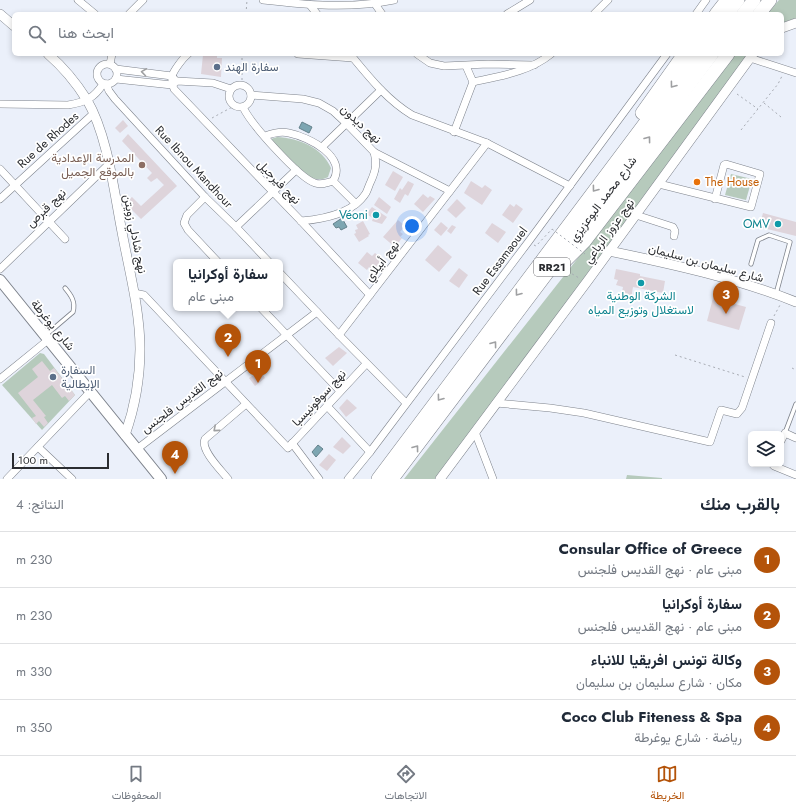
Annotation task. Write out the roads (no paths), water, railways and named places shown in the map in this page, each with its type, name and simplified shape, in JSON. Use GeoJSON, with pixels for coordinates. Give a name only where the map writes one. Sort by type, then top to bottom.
{"type":"FeatureCollection","features":[{"type":"Feature","properties":{"kind":"highway"},"geometry":{"type":"LineString","coordinates":[[718,12],[727,0]]}},
{"type":"Feature","properties":{"kind":"highway"},"geometry":{"type":"LineString","coordinates":[[729,12],[738,0]]}},
{"type":"Feature","properties":{"kind":"highway"},"geometry":{"type":"LineString","coordinates":[[745,12],[754,0]]}},
{"type":"Feature","properties":{"kind":"highway"},"geometry":{"type":"LineString","coordinates":[[761,12],[770,0]]}},
{"type":"Feature","properties":{"kind":"highway"},"geometry":{"type":"LineString","coordinates":[[613,165],[622,140],[683,56]]}},
{"type":"Feature","properties":{"kind":"highway","name":"شارع محمد البوعزيزي"},"geometry":{"type":"LineString","coordinates":[[378,479],[695,56]]}},
{"type":"Feature","properties":{"kind":"highway","name":"شارع محمد البوعزيزي"},"geometry":{"type":"LineString","coordinates":[[392,479],[711,56]]}},
{"type":"Feature","properties":{"kind":"highway"},"geometry":{"type":"LineString","coordinates":[[546,276],[566,261],[584,242],[726,56]]}},
{"type":"Feature","properties":{"kind":"main road","name":"شارع يوغرطة"},"geometry":{"type":"LineString","coordinates":[[1,284],[161,479]]}},
{"type":"Feature","properties":{"kind":"street"},"geometry":{"type":"LineString","coordinates":[[78,0],[93,12]]}},
{"type":"Feature","properties":{"kind":"street"},"geometry":{"type":"LineString","coordinates":[[131,12],[143,0]]}},
{"type":"Feature","properties":{"kind":"street"},"geometry":{"type":"LineString","coordinates":[[263,0],[310,5],[347,6],[375,4],[394,0]]}},
{"type":"Feature","properties":{"kind":"street"},"geometry":{"type":"LineString","coordinates":[[510,12],[530,0]]}},
{"type":"Feature","properties":{"kind":"street"},"geometry":{"type":"LineString","coordinates":[[596,12],[608,0]]}},
{"type":"Feature","properties":{"kind":"street"},"geometry":{"type":"LineString","coordinates":[[697,12],[706,0]]}},
{"type":"Feature","properties":{"kind":"street"},"geometry":{"type":"LineString","coordinates":[[375,4],[381,12]]}},
{"type":"Feature","properties":{"kind":"street"},"geometry":{"type":"LineString","coordinates":[[310,5],[315,12]]}},
{"type":"Feature","properties":{"kind":"street"},"geometry":{"type":"LineString","coordinates":[[1,18],[12,25]]}},
{"type":"Feature","properties":{"kind":"street"},"geometry":{"type":"LineString","coordinates":[[784,27],[796,23]]}},
{"type":"Feature","properties":{"kind":"street","name":"نهج شادلي زويتن"},"geometry":{"type":"LineString","coordinates":[[50,56],[68,75],[87,100],[101,136],[109,164],[134,293],[140,348],[136,394],[125,435]]}},
{"type":"Feature","properties":{"kind":"street"},"geometry":{"type":"LineString","coordinates":[[112,56],[113,66],[117,76],[116,79]]}},
{"type":"Feature","properties":{"kind":"street"},"geometry":{"type":"LineString","coordinates":[[174,81],[186,56]]}},
{"type":"Feature","properties":{"kind":"street"},"geometry":{"type":"LineString","coordinates":[[352,56],[392,101],[412,115],[454,132],[487,143],[570,186]]}},
{"type":"Feature","properties":{"kind":"street"},"geometry":{"type":"LineString","coordinates":[[420,56],[436,65],[466,66],[488,64],[534,66]]}},
{"type":"Feature","properties":{"kind":"street"},"geometry":{"type":"LineString","coordinates":[[473,82],[512,74],[534,66],[548,56]]}},
{"type":"Feature","properties":{"kind":"street","name":"Rue Essamaouel"},"geometry":{"type":"LineString","coordinates":[[348,479],[370,452],[570,186],[665,56]]}},
{"type":"Feature","properties":{"kind":"street"},"geometry":{"type":"LineString","coordinates":[[752,56],[784,70],[796,73]]}},
{"type":"Feature","properties":{"kind":"street","name":"نهج عزوز الرباعي"},"geometry":{"type":"LineString","coordinates":[[440,479],[752,56]]}},
{"type":"Feature","properties":{"kind":"street"},"geometry":{"type":"LineString","coordinates":[[105,84],[98,80],[97,71],[100,65],[107,63],[113,66],[174,81]]}},
{"type":"Feature","properties":{"kind":"street"},"geometry":{"type":"LineString","coordinates":[[454,132],[473,82],[466,66]]}},
{"type":"Feature","properties":{"kind":"street"},"geometry":{"type":"LineString","coordinates":[[0,104],[68,105],[79,103],[97,94],[105,84],[113,82],[116,79],[213,82],[230,89]]}},
{"type":"Feature","properties":{"kind":"street","name":"نهج فيرجيل"},"geometry":{"type":"LineString","coordinates":[[174,81],[179,94],[204,122],[301,220],[370,295]]}},
{"type":"Feature","properties":{"kind":"street","name":"Rue Ibnou Mandhour"},"geometry":{"type":"LineString","coordinates":[[105,84],[115,99],[205,197],[266,259]]}},
{"type":"Feature","properties":{"kind":"street"},"geometry":{"type":"LineString","coordinates":[[235,85],[242,85],[248,88],[251,95],[249,102],[243,107],[234,106],[229,100],[228,96],[230,89],[235,85]]}},
{"type":"Feature","properties":{"kind":"street"},"geometry":{"type":"LineString","coordinates":[[322,147],[381,90]]}},
{"type":"Feature","properties":{"kind":"street","name":"نهج ديدون"},"geometry":{"type":"LineString","coordinates":[[251,95],[302,99],[319,103],[346,123],[374,152],[450,191]]}},
{"type":"Feature","properties":{"kind":"street"},"geometry":{"type":"LineString","coordinates":[[243,107],[246,115],[265,136],[296,170],[316,184],[333,181],[336,176],[336,167],[334,161],[322,147],[298,135],[288,132],[265,136]]}},
{"type":"Feature","properties":{"kind":"street","name":"Rue de Rhodes"},"geometry":{"type":"LineString","coordinates":[[0,199],[93,114]]}},
{"type":"Feature","properties":{"kind":"street","name":"نهج أبيلاي"},"geometry":{"type":"LineString","coordinates":[[339,336],[487,143]]}},
{"type":"Feature","properties":{"kind":"street"},"geometry":{"type":"LineString","coordinates":[[301,220],[327,217],[343,212],[356,204],[366,193],[373,176],[377,163],[374,152]]}},
{"type":"Feature","properties":{"kind":"street","name":"نهج قبرص"},"geometry":{"type":"LineString","coordinates":[[0,269],[109,164]]}},
{"type":"Feature","properties":{"kind":"street"},"geometry":{"type":"LineString","coordinates":[[659,184],[715,199],[752,207],[760,174],[726,164],[724,165],[715,199]]}},
{"type":"Feature","properties":{"kind":"street"},"geometry":{"type":"LineString","coordinates":[[0,169],[65,239]]}},
{"type":"Feature","properties":{"kind":"street"},"geometry":{"type":"LineString","coordinates":[[236,227],[296,170]]}},
{"type":"Feature","properties":{"kind":"street"},"geometry":{"type":"LineString","coordinates":[[333,181],[356,204]]}},
{"type":"Feature","properties":{"kind":"street"},"geometry":{"type":"LineString","coordinates":[[205,197],[187,215],[184,223],[188,230],[215,259]]}},
{"type":"Feature","properties":{"kind":"street"},"geometry":{"type":"LineString","coordinates":[[636,215],[673,227],[675,231],[674,236]]}},
{"type":"Feature","properties":{"kind":"street","name":"شارع سليمان بن سليمان"},"geometry":{"type":"LineString","coordinates":[[609,251],[687,268],[779,295],[796,302]]}},
{"type":"Feature","properties":{"kind":"street"},"geometry":{"type":"LineString","coordinates":[[283,276],[366,364],[406,403]]}},
{"type":"Feature","properties":{"kind":"street"},"geometry":{"type":"LineString","coordinates":[[134,293],[144,296],[226,381],[246,404],[290,446],[320,479]]}},
{"type":"Feature","properties":{"kind":"street"},"geometry":{"type":"LineString","coordinates":[[264,311],[340,391]]}},
{"type":"Feature","properties":{"kind":"street","name":"نهج القديس فلجنس"},"geometry":{"type":"LineString","coordinates":[[137,449],[317,312]]}},
{"type":"Feature","properties":{"kind":"street"},"geometry":{"type":"LineString","coordinates":[[496,403],[584,413],[710,442],[721,410],[737,414],[740,412],[771,323]]}},
{"type":"Feature","properties":{"kind":"street"},"geometry":{"type":"LineString","coordinates":[[0,380],[46,338]]}},
{"type":"Feature","properties":{"kind":"street","name":"نهج سوفونيسبا"},"geometry":{"type":"LineString","coordinates":[[290,446],[366,364]]}},
{"type":"Feature","properties":{"kind":"street"},"geometry":{"type":"LineString","coordinates":[[6,479],[90,392]]}},
{"type":"Feature","properties":{"kind":"street"},"geometry":{"type":"LineString","coordinates":[[226,478],[205,450],[203,443],[205,439],[246,404]]}},
{"type":"Feature","properties":{"kind":"street"},"geometry":{"type":"LineString","coordinates":[[327,406],[370,452]]}},
{"type":"Feature","properties":{"kind":"street"},"geometry":{"type":"LineString","coordinates":[[475,432],[493,479]]}},
{"type":"Feature","properties":{"kind":"street"},"geometry":{"type":"LineString","coordinates":[[785,433],[796,438]]}},
{"type":"Feature","properties":{"kind":"street"},"geometry":{"type":"LineString","coordinates":[[38,447],[72,479]]}},
{"type":"Feature","properties":{"kind":"street"},"geometry":{"type":"LineString","coordinates":[[776,467],[796,475]]}},
{"type":"Feature","properties":{"kind":"lane"},"geometry":{"type":"LineString","coordinates":[[751,264],[758,240],[769,235],[790,242],[779,295]]}},
{"type":"Feature","properties":{"kind":"lane"},"geometry":{"type":"LineString","coordinates":[[46,338],[73,312],[73,299],[65,288]]}},
{"type":"Feature","properties":{"kind":"lane"},"geometry":{"type":"LineString","coordinates":[[785,433],[796,404]]}},
{"type":"Feature","properties":{"kind":"water"},"geometry":{"type":"Polygon","coordinates":[[[302,122],[312,127],[309,133],[299,128],[302,122]]]}},
{"type":"Feature","properties":{"kind":"water"},"geometry":{"type":"Polygon","coordinates":[[[342,218],[347,227],[341,230],[339,227],[336,228],[333,224],[342,218]]]}},
{"type":"Feature","properties":{"kind":"water"},"geometry":{"type":"Polygon","coordinates":[[[318,445],[323,449],[316,457],[312,452],[318,445]]]}},
{"type":"Feature","properties":{"kind":"place","name":"سفارة الهند"},"geometry":{"type":"Point","coordinates":[217,67]}},
{"type":"Feature","properties":{"kind":"place","name":"المدرسة الإعدادية بالموقع الجميل"},"geometry":{"type":"Point","coordinates":[142,165]}},
{"type":"Feature","properties":{"kind":"place","name":"The House"},"geometry":{"type":"Point","coordinates":[697,182]}},
{"type":"Feature","properties":{"kind":"place","name":"Véoni"},"geometry":{"type":"Point","coordinates":[376,215]}},
{"type":"Feature","properties":{"kind":"place","name":"OMV"},"geometry":{"type":"Point","coordinates":[778,224]}},
{"type":"Feature","properties":{"kind":"place","name":"الشركة الوطنية لاستغلال وتوزيع المياه"},"geometry":{"type":"Point","coordinates":[641,283]}},
{"type":"Feature","properties":{"kind":"place","name":"وكالة تونس افريقيا للانباء"},"geometry":{"type":"Point","coordinates":[726,314]}},
{"type":"Feature","properties":{"kind":"place","name":"سفارة أوكرانيا"},"geometry":{"type":"Point","coordinates":[228,357]}},
{"type":"Feature","properties":{"kind":"place","name":"السفارة الإيطالية"},"geometry":{"type":"Point","coordinates":[53,377]}},
{"type":"Feature","properties":{"kind":"place","name":"Consular Office of Greece"},"geometry":{"type":"Point","coordinates":[258,383]}},
{"type":"Feature","properties":{"kind":"place","name":"Coco Club Fiteness & Spa"},"geometry":{"type":"Point","coordinates":[175,474]}}]}
